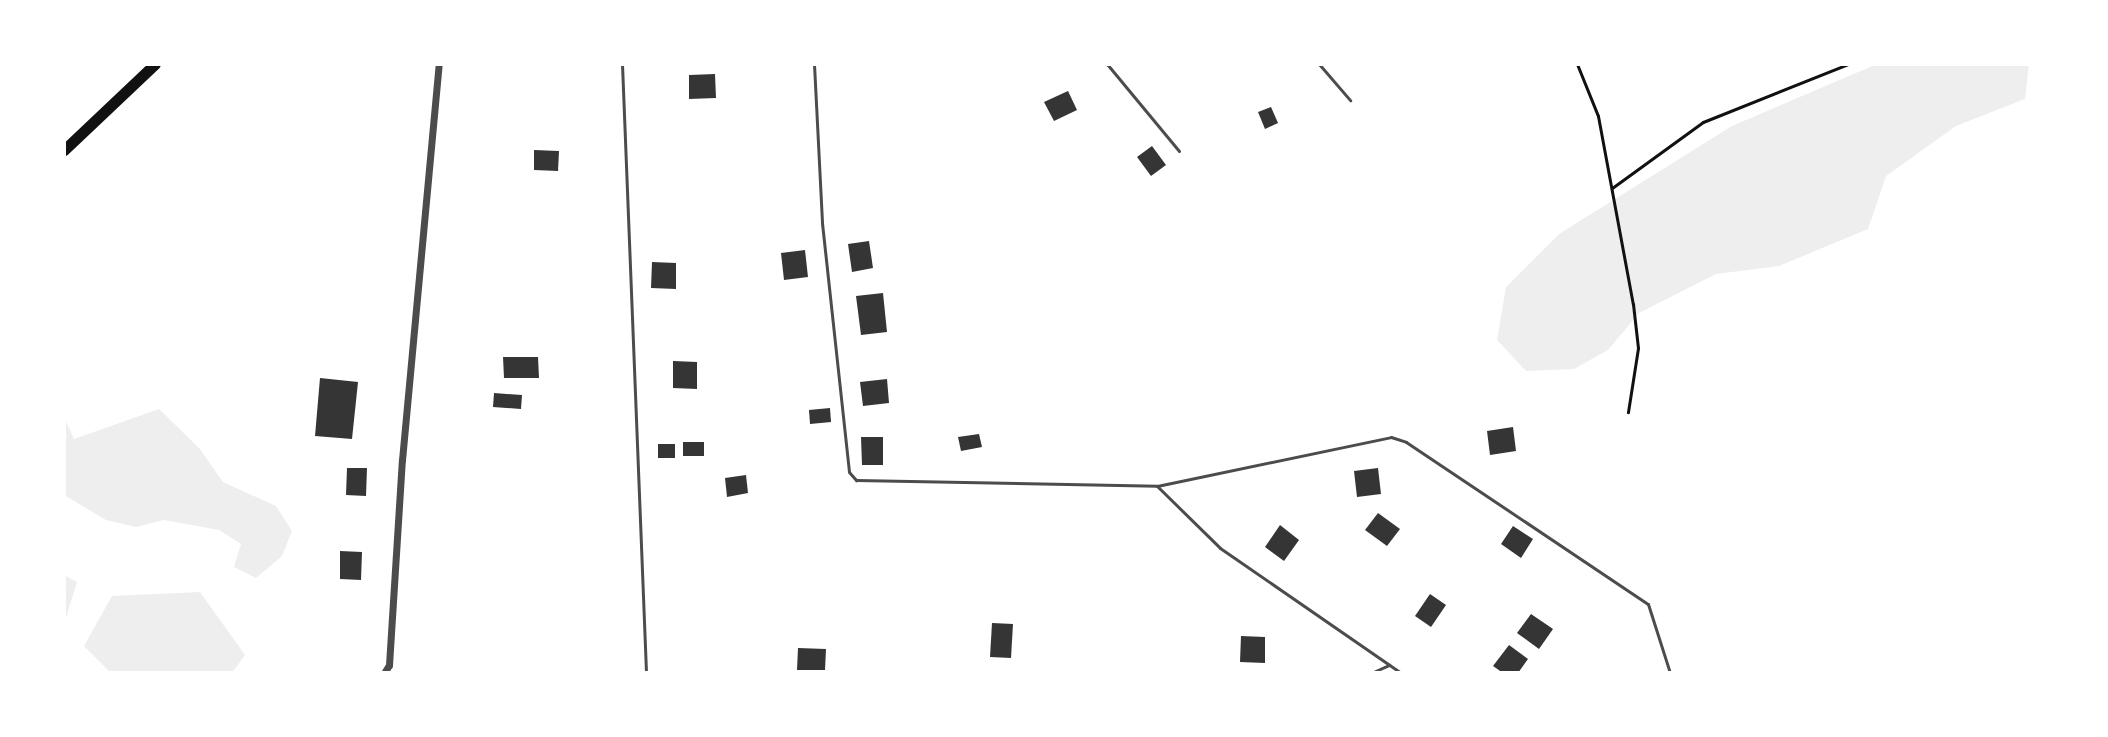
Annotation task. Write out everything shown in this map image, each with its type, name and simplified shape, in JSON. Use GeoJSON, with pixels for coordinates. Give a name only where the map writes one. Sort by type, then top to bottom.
{"type":"FeatureCollection","features":[{"type":"Feature","properties":{"kind":"highway"},"geometry":{"type":"LineString","coordinates":[[64,150],[155,64]]}},
{"type":"Feature","properties":{"kind":"street"},"geometry":{"type":"LineString","coordinates":[[387,670],[402,460],[439,64]]}},
{"type":"Feature","properties":{"kind":"lane"},"geometry":{"type":"LineString","coordinates":[[622,64],[646,673]]}},
{"type":"Feature","properties":{"kind":"lane"},"geometry":{"type":"LineString","coordinates":[[814,64],[822,223],[849,472],[856,480],[1157,486],[1391,437],[1406,442],[1648,604],[1670,673]]}},
{"type":"Feature","properties":{"kind":"lane"},"geometry":{"type":"LineString","coordinates":[[1107,64],[1179,151]]}},
{"type":"Feature","properties":{"kind":"lane"},"geometry":{"type":"LineString","coordinates":[[1319,64],[1350,100]]}},
{"type":"Feature","properties":{"kind":"lane"},"geometry":{"type":"LineString","coordinates":[[1157,486],[1220,548],[1401,673]]}},
{"type":"Feature","properties":{"kind":"lane"},"geometry":{"type":"LineString","coordinates":[[1371,673],[1389,665]]}},
{"type":"Feature","properties":{"kind":"path"},"geometry":{"type":"LineString","coordinates":[[1577,64],[1598,116],[1638,348],[1628,412]]}},
{"type":"Feature","properties":{"kind":"path"},"geometry":{"type":"LineString","coordinates":[[1612,188],[1703,122],[1848,64]]}},
{"type":"Feature","properties":{"kind":"shaded area"},"geometry":{"type":"Polygon","coordinates":[[[1877,64],[2029,64],[2025,99],[1956,126],[1886,176],[1868,229],[1779,266],[1716,274],[1639,313],[1608,350],[1574,369],[1526,371],[1497,340],[1506,287],[1559,234],[1732,126],[1877,64]]]}},
{"type":"Feature","properties":{"kind":"shaded area"},"geometry":{"type":"Polygon","coordinates":[[[159,409],[199,448],[223,482],[276,506],[292,531],[282,556],[256,578],[234,567],[241,544],[219,530],[164,520],[136,527],[106,520],[64,495],[64,417],[74,439],[159,409]]]}},
{"type":"Feature","properties":{"kind":"shaded area"},"geometry":{"type":"Polygon","coordinates":[[[64,575],[77,582],[64,624],[64,575]]]}},
{"type":"Feature","properties":{"kind":"shaded area"},"geometry":{"type":"Polygon","coordinates":[[[200,592],[245,655],[232,673],[111,673],[84,646],[112,596],[200,592]]]}},
{"type":"Feature","properties":{"kind":"building"},"geometry":{"type":"Polygon","coordinates":[[[715,74],[716,98],[689,99],[689,75],[715,74]]]}},
{"type":"Feature","properties":{"kind":"building"},"geometry":{"type":"Polygon","coordinates":[[[1068,91],[1077,110],[1054,121],[1044,102],[1068,91]]]}},
{"type":"Feature","properties":{"kind":"building"},"geometry":{"type":"Polygon","coordinates":[[[1271,107],[1278,123],[1265,129],[1258,112],[1271,107]]]}},
{"type":"Feature","properties":{"kind":"building"},"geometry":{"type":"Polygon","coordinates":[[[1152,146],[1166,165],[1151,176],[1137,157],[1152,146]]]}},
{"type":"Feature","properties":{"kind":"building"},"geometry":{"type":"Polygon","coordinates":[[[534,150],[559,151],[558,171],[534,170],[534,150]]]}},
{"type":"Feature","properties":{"kind":"building"},"geometry":{"type":"Polygon","coordinates":[[[869,241],[873,268],[852,272],[848,244],[869,241]]]}},
{"type":"Feature","properties":{"kind":"building"},"geometry":{"type":"Polygon","coordinates":[[[805,250],[808,277],[784,280],[781,253],[805,250]]]}},
{"type":"Feature","properties":{"kind":"building"},"geometry":{"type":"Polygon","coordinates":[[[652,262],[676,263],[676,289],[651,288],[652,262]]]}},
{"type":"Feature","properties":{"kind":"building"},"geometry":{"type":"Polygon","coordinates":[[[883,293],[887,332],[861,335],[856,296],[883,293]]]}},
{"type":"Feature","properties":{"kind":"building"},"geometry":{"type":"Polygon","coordinates":[[[503,357],[538,357],[539,378],[504,378],[503,357]]]}},
{"type":"Feature","properties":{"kind":"building"},"geometry":{"type":"Polygon","coordinates":[[[673,361],[697,362],[697,389],[673,388],[673,361]]]}},
{"type":"Feature","properties":{"kind":"building"},"geometry":{"type":"Polygon","coordinates":[[[320,378],[358,382],[352,439],[315,436],[320,378]]]}},
{"type":"Feature","properties":{"kind":"building"},"geometry":{"type":"Polygon","coordinates":[[[887,379],[889,403],[863,406],[860,382],[887,379]]]}},
{"type":"Feature","properties":{"kind":"building"},"geometry":{"type":"Polygon","coordinates":[[[494,393],[522,395],[521,409],[493,407],[494,393]]]}},
{"type":"Feature","properties":{"kind":"building"},"geometry":{"type":"Polygon","coordinates":[[[830,408],[831,422],[810,424],[809,410],[830,408]]]}},
{"type":"Feature","properties":{"kind":"building"},"geometry":{"type":"Polygon","coordinates":[[[1513,427],[1516,451],[1490,455],[1487,431],[1513,427]]]}},
{"type":"Feature","properties":{"kind":"building"},"geometry":{"type":"Polygon","coordinates":[[[979,434],[982,447],[961,451],[958,437],[979,434]]]}},
{"type":"Feature","properties":{"kind":"building"},"geometry":{"type":"Polygon","coordinates":[[[861,437],[883,437],[883,465],[862,465],[861,437]]]}},
{"type":"Feature","properties":{"kind":"building"},"geometry":{"type":"Polygon","coordinates":[[[683,442],[704,442],[704,456],[683,456],[683,442]]]}},
{"type":"Feature","properties":{"kind":"building"},"geometry":{"type":"Polygon","coordinates":[[[658,444],[675,444],[675,458],[658,458],[658,444]]]}},
{"type":"Feature","properties":{"kind":"building"},"geometry":{"type":"Polygon","coordinates":[[[347,468],[367,468],[366,496],[346,495],[347,468]]]}},
{"type":"Feature","properties":{"kind":"building"},"geometry":{"type":"Polygon","coordinates":[[[1378,468],[1381,494],[1357,497],[1354,471],[1378,468]]]}},
{"type":"Feature","properties":{"kind":"building"},"geometry":{"type":"Polygon","coordinates":[[[746,475],[748,493],[727,497],[725,478],[746,475]]]}},
{"type":"Feature","properties":{"kind":"building"},"geometry":{"type":"Polygon","coordinates":[[[1378,513],[1400,529],[1387,546],[1365,530],[1378,513]]]}},
{"type":"Feature","properties":{"kind":"building"},"geometry":{"type":"Polygon","coordinates":[[[1280,525],[1299,540],[1284,561],[1265,547],[1280,525]]]}},
{"type":"Feature","properties":{"kind":"building"},"geometry":{"type":"Polygon","coordinates":[[[1513,526],[1533,539],[1521,558],[1501,544],[1513,526]]]}},
{"type":"Feature","properties":{"kind":"building"},"geometry":{"type":"Polygon","coordinates":[[[340,551],[362,552],[361,580],[340,579],[340,551]]]}},
{"type":"Feature","properties":{"kind":"building"},"geometry":{"type":"Polygon","coordinates":[[[1430,594],[1446,605],[1431,627],[1415,616],[1430,594]]]}},
{"type":"Feature","properties":{"kind":"building"},"geometry":{"type":"Polygon","coordinates":[[[1531,614],[1553,629],[1539,649],[1517,633],[1531,614]]]}},
{"type":"Feature","properties":{"kind":"building"},"geometry":{"type":"Polygon","coordinates":[[[992,623],[1013,624],[1011,658],[990,657],[992,623]]]}},
{"type":"Feature","properties":{"kind":"building"},"geometry":{"type":"Polygon","coordinates":[[[1241,636],[1265,637],[1265,663],[1240,662],[1241,636]]]}},
{"type":"Feature","properties":{"kind":"building"},"geometry":{"type":"Polygon","coordinates":[[[1509,645],[1528,659],[1518,673],[1503,673],[1493,666],[1509,645]]]}},
{"type":"Feature","properties":{"kind":"building"},"geometry":{"type":"Polygon","coordinates":[[[798,648],[826,649],[825,670],[797,670],[798,648]]]}}]}
